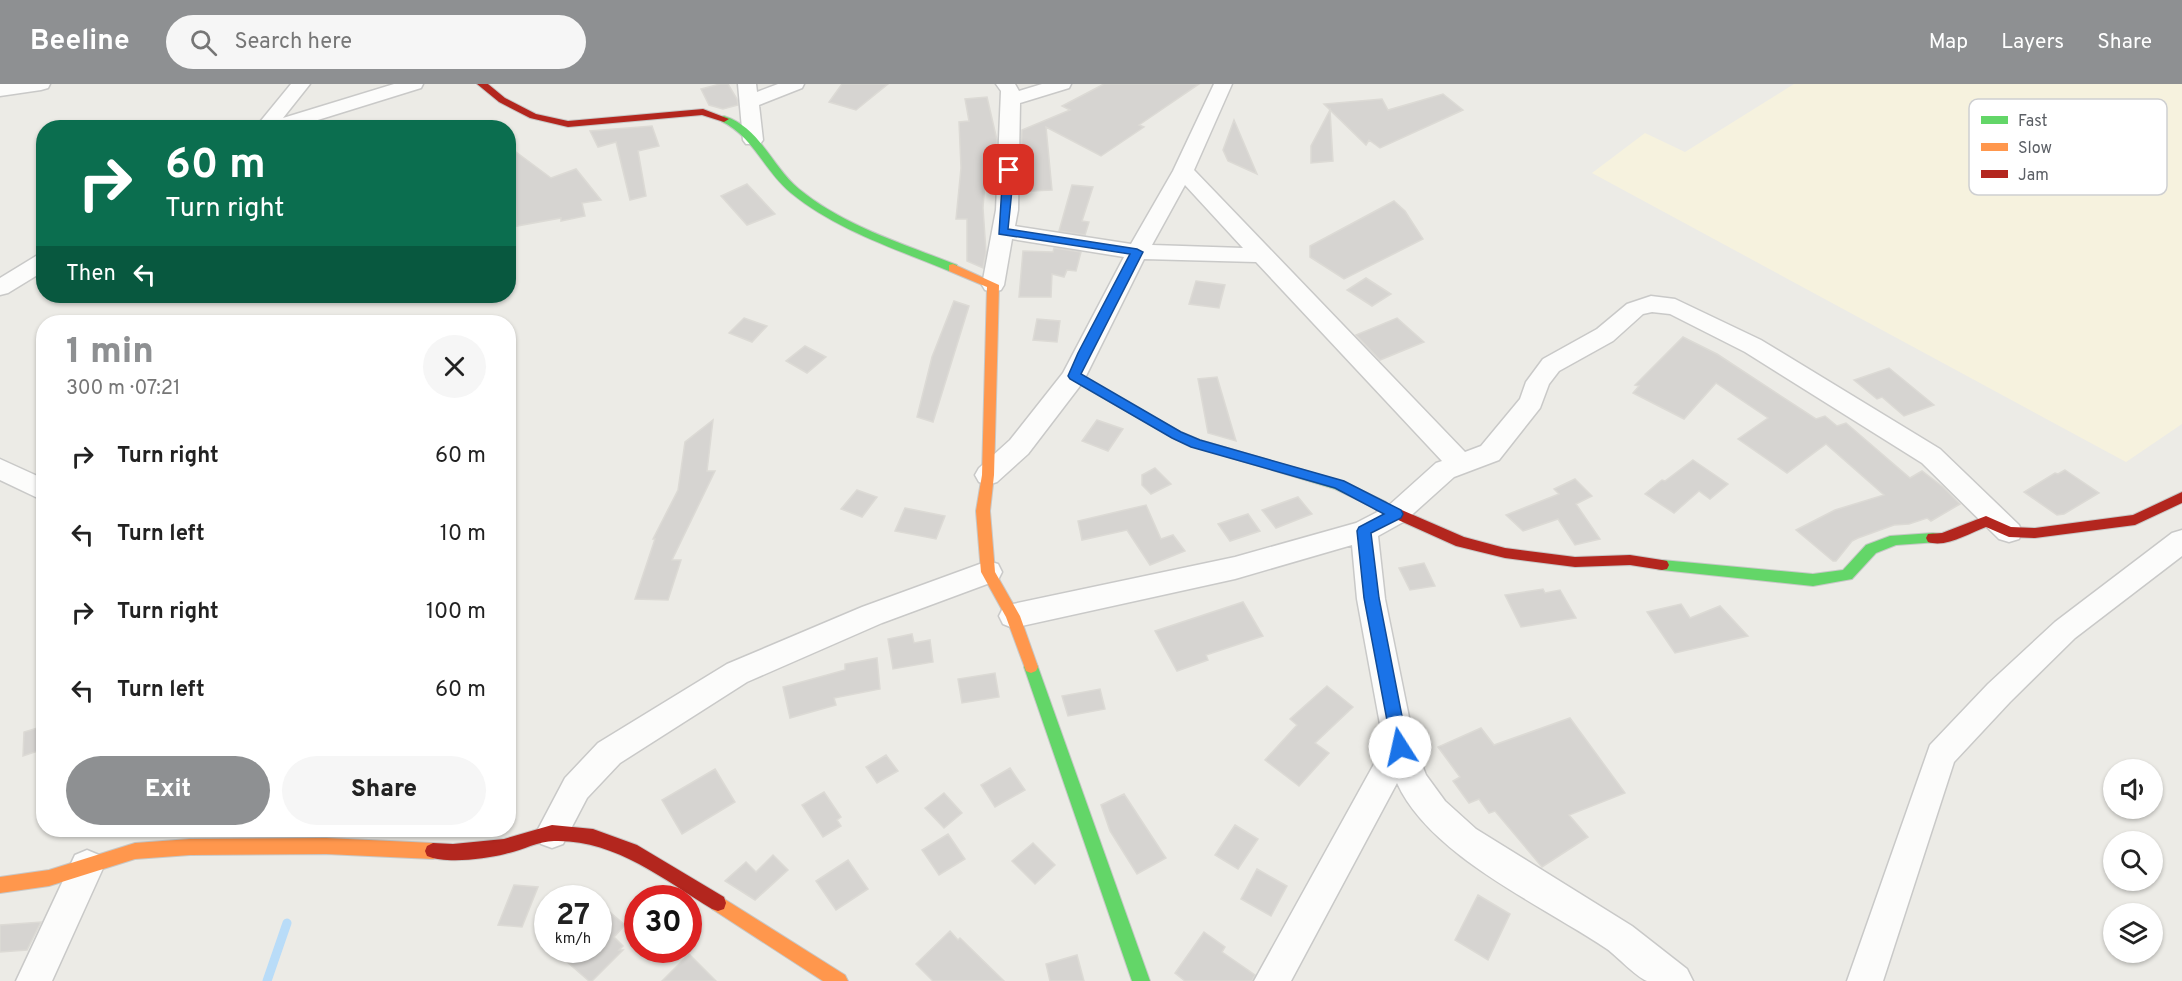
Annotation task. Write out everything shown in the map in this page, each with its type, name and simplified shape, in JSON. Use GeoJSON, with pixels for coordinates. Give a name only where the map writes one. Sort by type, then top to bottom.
{"type":"FeatureCollection","features":[{"type":"Feature","properties":{"kind":"street"},"geometry":{"type":"LineString","coordinates":[[0,90],[41,84]]}},
{"type":"Feature","properties":{"kind":"street"},"geometry":{"type":"LineString","coordinates":[[271,120],[301,84]]}},
{"type":"Feature","properties":{"kind":"street"},"geometry":{"type":"LineString","coordinates":[[296,120],[414,84]]}},
{"type":"Feature","properties":{"kind":"street"},"geometry":{"type":"LineString","coordinates":[[482,84],[502,100],[533,116],[568,124],[703,112],[730,121],[753,140],[794,190],[855,227],[993,285]]}},
{"type":"Feature","properties":{"kind":"street"},"geometry":{"type":"LineString","coordinates":[[753,140],[748,93],[795,84]]}},
{"type":"Feature","properties":{"kind":"street"},"geometry":{"type":"LineString","coordinates":[[1062,84],[1007,92],[1007,210],[993,285],[988,475],[983,511],[988,572],[1013,616],[1141,981]]}},
{"type":"Feature","properties":{"kind":"street"},"geometry":{"type":"LineString","coordinates":[[988,475],[1019,447],[1074,376],[1137,252],[1183,171],[1223,84]]}},
{"type":"Feature","properties":{"kind":"street"},"geometry":{"type":"LineString","coordinates":[[1183,171],[1461,465]]}},
{"type":"Feature","properties":{"kind":"street"},"geometry":{"type":"LineString","coordinates":[[1003,231],[1137,252],[1261,255]]}},
{"type":"Feature","properties":{"kind":"street"},"geometry":{"type":"LineString","coordinates":[[0,288],[36,266]]}},
{"type":"Feature","properties":{"kind":"street"},"geometry":{"type":"LineString","coordinates":[[1013,616],[1235,568],[1364,531],[1396,514],[1444,470],[1490,453],[1532,402],[1538,382],[1551,365],[1605,335],[1635,309],[1651,304],[1675,307],[1753,346],[1931,456],[2009,532]]}},
{"type":"Feature","properties":{"kind":"street"},"geometry":{"type":"LineString","coordinates":[[1074,376],[1176,435],[1339,485],[1396,514],[1461,542],[1505,553],[1575,562],[1630,560],[1673,567],[1813,580],[1847,575],[1871,549],[1895,540],[1943,538],[1986,521],[2009,532],[2035,533],[2135,520],[2169,505],[2182,496]]}},
{"type":"Feature","properties":{"kind":"street"},"geometry":{"type":"LineString","coordinates":[[0,469],[36,488]]}},
{"type":"Feature","properties":{"kind":"street"},"geometry":{"type":"LineString","coordinates":[[1364,531],[1371,598],[1400,747],[1413,783],[1434,811],[1464,840],[1620,938],[1675,981]]}},
{"type":"Feature","properties":{"kind":"street"},"geometry":{"type":"LineString","coordinates":[[1865,981],[1941,755],[1998,693],[2065,630],[2182,541]]}},
{"type":"Feature","properties":{"kind":"street"},"geometry":{"type":"LineString","coordinates":[[552,833],[576,788],[609,753],[737,673],[872,615],[988,572]]}},
{"type":"Feature","properties":{"kind":"street"},"geometry":{"type":"LineString","coordinates":[[1272,981],[1400,747]]}},
{"type":"Feature","properties":{"kind":"street"},"geometry":{"type":"LineString","coordinates":[[0,885],[49,878],[87,866],[132,840],[190,847],[326,846],[453,852],[504,847],[552,833],[593,837],[631,850],[678,877],[839,981]]}},
{"type":"Feature","properties":{"kind":"street"},"geometry":{"type":"LineString","coordinates":[[34,981],[87,866]]}},
{"type":"Feature","properties":{"kind":"shaded area"},"geometry":{"type":"Polygon","coordinates":[[[1794,84],[2182,84],[2182,424],[2126,462],[1592,173],[1645,133],[1685,152],[1794,84]]]}},
{"type":"Feature","properties":{"kind":"building"},"geometry":{"type":"Polygon","coordinates":[[[728,84],[738,105],[723,109],[709,105],[701,89],[728,84]]]}},
{"type":"Feature","properties":{"kind":"building"},"geometry":{"type":"Polygon","coordinates":[[[842,84],[888,84],[856,110],[829,102],[842,84]]]}},
{"type":"Feature","properties":{"kind":"building"},"geometry":{"type":"Polygon","coordinates":[[[1104,84],[1199,84],[1139,125],[1144,127],[1101,156],[1046,127],[1052,190],[1031,191],[1028,155],[1021,155],[1022,130],[1070,110],[1062,106],[1104,84]]]}},
{"type":"Feature","properties":{"kind":"building"},"geometry":{"type":"Polygon","coordinates":[[[1443,94],[1463,110],[1380,148],[1369,140],[1366,145],[1324,104],[1382,99],[1388,110],[1443,94]]]}},
{"type":"Feature","properties":{"kind":"building"},"geometry":{"type":"Polygon","coordinates":[[[987,97],[997,140],[996,153],[987,152],[983,208],[986,252],[983,268],[967,261],[967,219],[956,219],[961,168],[959,122],[969,121],[965,99],[987,97]]]}},
{"type":"Feature","properties":{"kind":"building"},"geometry":{"type":"Polygon","coordinates":[[[1330,110],[1333,161],[1311,163],[1311,146],[1330,110]]]}},
{"type":"Feature","properties":{"kind":"building"},"geometry":{"type":"Polygon","coordinates":[[[1234,120],[1257,174],[1228,161],[1223,150],[1234,120]]]}},
{"type":"Feature","properties":{"kind":"building"},"geometry":{"type":"Polygon","coordinates":[[[652,126],[659,146],[638,151],[646,196],[630,200],[616,142],[598,147],[590,131],[652,126]]]}},
{"type":"Feature","properties":{"kind":"building"},"geometry":{"type":"Polygon","coordinates":[[[516,152],[551,178],[576,169],[601,200],[582,203],[585,216],[517,226],[516,152]]]}},
{"type":"Feature","properties":{"kind":"building"},"geometry":{"type":"Polygon","coordinates":[[[747,184],[775,214],[747,225],[721,196],[747,184]]]}},
{"type":"Feature","properties":{"kind":"building"},"geometry":{"type":"Polygon","coordinates":[[[1072,185],[1093,187],[1082,221],[1089,222],[1085,235],[1059,231],[1072,185]]]}},
{"type":"Feature","properties":{"kind":"building"},"geometry":{"type":"Polygon","coordinates":[[[1394,201],[1405,211],[1423,239],[1344,279],[1310,257],[1310,246],[1394,201]]]}},
{"type":"Feature","properties":{"kind":"building"},"geometry":{"type":"Polygon","coordinates":[[[1054,248],[1081,252],[1076,271],[1067,270],[1064,277],[1052,274],[1051,297],[1019,297],[1023,251],[1053,252],[1054,248]]]}},
{"type":"Feature","properties":{"kind":"building"},"geometry":{"type":"Polygon","coordinates":[[[1366,278],[1391,294],[1372,306],[1347,290],[1366,278]]]}},
{"type":"Feature","properties":{"kind":"building"},"geometry":{"type":"Polygon","coordinates":[[[1196,281],[1225,285],[1219,308],[1189,304],[1196,281]]]}},
{"type":"Feature","properties":{"kind":"building"},"geometry":{"type":"Polygon","coordinates":[[[954,301],[969,306],[933,422],[917,417],[932,357],[954,301]]]}},
{"type":"Feature","properties":{"kind":"building"},"geometry":{"type":"Polygon","coordinates":[[[744,318],[767,326],[752,342],[729,333],[744,318]]]}},
{"type":"Feature","properties":{"kind":"building"},"geometry":{"type":"Polygon","coordinates":[[[1397,318],[1424,342],[1380,360],[1356,335],[1397,318]]]}},
{"type":"Feature","properties":{"kind":"building"},"geometry":{"type":"Polygon","coordinates":[[[1037,319],[1060,321],[1057,342],[1033,340],[1037,319]]]}},
{"type":"Feature","properties":{"kind":"building"},"geometry":{"type":"Polygon","coordinates":[[[1683,337],[1717,354],[1816,419],[1825,416],[1837,426],[1846,423],[1910,478],[1922,471],[1960,504],[1931,521],[1927,518],[1909,524],[1894,525],[1858,538],[1852,541],[1836,561],[1833,561],[1796,530],[1835,510],[1884,495],[1826,444],[1787,473],[1738,439],[1768,418],[1716,383],[1684,419],[1633,393],[1639,386],[1635,385],[1683,337]]]}},
{"type":"Feature","properties":{"kind":"building"},"geometry":{"type":"Polygon","coordinates":[[[805,346],[826,357],[807,373],[786,361],[805,346]]]}},
{"type":"Feature","properties":{"kind":"building"},"geometry":{"type":"Polygon","coordinates":[[[1889,368],[1934,405],[1904,416],[1882,397],[1877,399],[1854,380],[1889,368]]]}},
{"type":"Feature","properties":{"kind":"building"},"geometry":{"type":"Polygon","coordinates":[[[1217,377],[1236,441],[1208,433],[1198,379],[1217,377]]]}},
{"type":"Feature","properties":{"kind":"building"},"geometry":{"type":"Polygon","coordinates":[[[713,420],[707,471],[715,471],[672,560],[681,560],[668,600],[635,599],[655,539],[653,539],[678,490],[685,442],[713,420]]]}},
{"type":"Feature","properties":{"kind":"building"},"geometry":{"type":"Polygon","coordinates":[[[1097,420],[1123,429],[1108,451],[1082,441],[1097,420]]]}},
{"type":"Feature","properties":{"kind":"building"},"geometry":{"type":"Polygon","coordinates":[[[1693,460],[1728,484],[1710,499],[1699,491],[1674,513],[1645,494],[1662,480],[1665,481],[1693,460]]]}},
{"type":"Feature","properties":{"kind":"building"},"geometry":{"type":"Polygon","coordinates":[[[1155,468],[1171,484],[1151,494],[1142,485],[1142,475],[1155,468]]]}},
{"type":"Feature","properties":{"kind":"building"},"geometry":{"type":"Polygon","coordinates":[[[2065,470],[2099,493],[2064,514],[2057,515],[2024,492],[2055,473],[2058,474],[2065,470]]]}},
{"type":"Feature","properties":{"kind":"building"},"geometry":{"type":"Polygon","coordinates":[[[1575,479],[1592,496],[1576,504],[1600,539],[1575,545],[1558,519],[1523,531],[1506,515],[1559,494],[1554,489],[1575,479]]]}},
{"type":"Feature","properties":{"kind":"building"},"geometry":{"type":"Polygon","coordinates":[[[857,490],[877,497],[862,517],[841,509],[857,490]]]}},
{"type":"Feature","properties":{"kind":"building"},"geometry":{"type":"Polygon","coordinates":[[[1298,497],[1312,514],[1276,528],[1262,510],[1298,497]]]}},
{"type":"Feature","properties":{"kind":"building"},"geometry":{"type":"Polygon","coordinates":[[[1146,505],[1161,539],[1173,535],[1185,551],[1150,565],[1127,530],[1082,540],[1078,521],[1146,505]]]}},
{"type":"Feature","properties":{"kind":"building"},"geometry":{"type":"Polygon","coordinates":[[[905,508],[945,516],[936,539],[895,531],[905,508]]]}},
{"type":"Feature","properties":{"kind":"building"},"geometry":{"type":"Polygon","coordinates":[[[1248,514],[1260,531],[1230,541],[1218,524],[1248,514]]]}},
{"type":"Feature","properties":{"kind":"building"},"geometry":{"type":"Polygon","coordinates":[[[1424,563],[1435,586],[1410,590],[1399,568],[1424,563]]]}},
{"type":"Feature","properties":{"kind":"building"},"geometry":{"type":"Polygon","coordinates":[[[1543,589],[1545,593],[1560,590],[1576,618],[1521,627],[1505,595],[1543,589]]]}},
{"type":"Feature","properties":{"kind":"building"},"geometry":{"type":"Polygon","coordinates":[[[1243,602],[1263,636],[1206,655],[1208,660],[1177,671],[1155,631],[1243,602]]]}},
{"type":"Feature","properties":{"kind":"building"},"geometry":{"type":"Polygon","coordinates":[[[1681,604],[1690,618],[1720,606],[1748,636],[1675,653],[1647,612],[1681,604]]]}},
{"type":"Feature","properties":{"kind":"building"},"geometry":{"type":"Polygon","coordinates":[[[912,634],[914,643],[930,640],[933,662],[893,669],[888,639],[912,634]]]}},
{"type":"Feature","properties":{"kind":"building"},"geometry":{"type":"Polygon","coordinates":[[[877,658],[880,689],[834,698],[836,705],[790,718],[783,687],[845,670],[845,664],[877,658]]]}},
{"type":"Feature","properties":{"kind":"building"},"geometry":{"type":"Polygon","coordinates":[[[995,673],[999,697],[962,703],[958,679],[995,673]]]}},
{"type":"Feature","properties":{"kind":"building"},"geometry":{"type":"Polygon","coordinates":[[[1327,686],[1353,707],[1315,743],[1329,753],[1299,786],[1265,760],[1297,725],[1290,719],[1327,686]]]}},
{"type":"Feature","properties":{"kind":"building"},"geometry":{"type":"Polygon","coordinates":[[[1100,689],[1105,709],[1068,716],[1062,696],[1100,689]]]}},
{"type":"Feature","properties":{"kind":"building"},"geometry":{"type":"Polygon","coordinates":[[[1570,718],[1625,793],[1569,815],[1588,837],[1542,867],[1495,811],[1489,813],[1479,799],[1469,803],[1453,781],[1460,777],[1438,747],[1481,728],[1494,745],[1570,718]]]}},
{"type":"Feature","properties":{"kind":"building"},"geometry":{"type":"Polygon","coordinates":[[[36,728],[36,752],[23,756],[24,732],[36,728]]]}},
{"type":"Feature","properties":{"kind":"building"},"geometry":{"type":"Polygon","coordinates":[[[886,755],[898,771],[877,783],[866,767],[886,755]]]}},
{"type":"Feature","properties":{"kind":"building"},"geometry":{"type":"Polygon","coordinates":[[[1010,768],[1025,790],[995,807],[981,785],[1010,768]]]}},
{"type":"Feature","properties":{"kind":"building"},"geometry":{"type":"Polygon","coordinates":[[[715,769],[735,802],[682,834],[662,800],[715,769]]]}},
{"type":"Feature","properties":{"kind":"building"},"geometry":{"type":"Polygon","coordinates":[[[824,792],[841,817],[837,820],[841,826],[823,837],[802,805],[824,792]]]}},
{"type":"Feature","properties":{"kind":"building"},"geometry":{"type":"Polygon","coordinates":[[[944,793],[962,813],[944,828],[925,808],[944,793]]]}},
{"type":"Feature","properties":{"kind":"building"},"geometry":{"type":"Polygon","coordinates":[[[1124,794],[1166,858],[1137,874],[1110,831],[1101,805],[1124,794]]]}},
{"type":"Feature","properties":{"kind":"building"},"geometry":{"type":"Polygon","coordinates":[[[1235,825],[1258,839],[1238,869],[1215,855],[1235,825]]]}},
{"type":"Feature","properties":{"kind":"building"},"geometry":{"type":"Polygon","coordinates":[[[948,834],[965,859],[939,875],[922,850],[948,834]]]}},
{"type":"Feature","properties":{"kind":"building"},"geometry":{"type":"Polygon","coordinates":[[[1033,843],[1055,865],[1035,884],[1012,861],[1033,843]]]}},
{"type":"Feature","properties":{"kind":"building"},"geometry":{"type":"Polygon","coordinates":[[[773,855],[788,870],[755,900],[725,881],[746,862],[756,872],[773,855]]]}},
{"type":"Feature","properties":{"kind":"building"},"geometry":{"type":"Polygon","coordinates":[[[848,860],[868,889],[836,910],[816,881],[848,860]]]}},
{"type":"Feature","properties":{"kind":"building"},"geometry":{"type":"Polygon","coordinates":[[[1257,869],[1287,886],[1271,916],[1241,899],[1257,869]]]}},
{"type":"Feature","properties":{"kind":"building"},"geometry":{"type":"Polygon","coordinates":[[[514,885],[534,887],[534,897],[522,927],[498,925],[514,885]]]}},
{"type":"Feature","properties":{"kind":"building"},"geometry":{"type":"Polygon","coordinates":[[[1478,895],[1510,914],[1488,960],[1455,940],[1478,895]]]}},
{"type":"Feature","properties":{"kind":"building"},"geometry":{"type":"Polygon","coordinates":[[[612,914],[624,924],[614,937],[623,946],[619,950],[623,950],[612,961],[612,914]]]}},
{"type":"Feature","properties":{"kind":"building"},"geometry":{"type":"Polygon","coordinates":[[[41,922],[27,950],[0,952],[0,925],[41,922]]]}},
{"type":"Feature","properties":{"kind":"building"},"geometry":{"type":"Polygon","coordinates":[[[950,931],[1004,981],[933,981],[916,964],[950,931]]]}},
{"type":"Feature","properties":{"kind":"building"},"geometry":{"type":"Polygon","coordinates":[[[1204,932],[1225,947],[1222,952],[1255,975],[1252,981],[1185,981],[1175,973],[1204,932]]]}},
{"type":"Feature","properties":{"kind":"building"},"geometry":{"type":"Polygon","coordinates":[[[1077,955],[1084,981],[1050,981],[1046,964],[1077,955]]]}},
{"type":"Feature","properties":{"kind":"building"},"geometry":{"type":"Polygon","coordinates":[[[568,963],[610,963],[592,981],[589,981],[568,963]]]}},
{"type":"Feature","properties":{"kind":"building"},"geometry":{"type":"Polygon","coordinates":[[[680,963],[698,963],[716,981],[662,981],[680,963]]]}},
{"type":"Feature","properties":{"kind":"waterway"},"geometry":{"type":"LineString","coordinates":[[267,981],[287,923]]}},
{"type":"Feature","properties":{"kind":"traffic: fast"},"geometry":{"type":"LineString","coordinates":[[724,119],[736,124],[746,132],[786,183],[831,215],[953,268]]}},
{"type":"Feature","properties":{"kind":"traffic: fast"},"geometry":{"type":"LineString","coordinates":[[1074,376],[1177,435],[1196,443],[1339,485],[1381,506]]}},
{"type":"Feature","properties":{"kind":"traffic: fast"},"geometry":{"type":"LineString","coordinates":[[1662,565],[1813,580],[1847,575],[1871,549],[1895,540],[1933,538]]}},
{"type":"Feature","properties":{"kind":"traffic: fast"},"geometry":{"type":"LineString","coordinates":[[1031,667],[1141,981]]}},
{"type":"Feature","properties":{"kind":"traffic: slow"},"geometry":{"type":"LineString","coordinates":[[953,268],[993,285],[988,475],[983,511],[988,572],[1013,616],[1031,667]]}},
{"type":"Feature","properties":{"kind":"traffic: slow"},"geometry":{"type":"LineString","coordinates":[[0,885],[49,878],[135,851],[190,847],[326,846],[433,851]]}},
{"type":"Feature","properties":{"kind":"traffic: slow"},"geometry":{"type":"LineString","coordinates":[[718,903],[839,981]]}},
{"type":"Feature","properties":{"kind":"traffic: jam"},"geometry":{"type":"LineString","coordinates":[[482,84],[502,100],[533,116],[568,124],[703,112],[724,119]]}},
{"type":"Feature","properties":{"kind":"traffic: jam"},"geometry":{"type":"LineString","coordinates":[[1933,538],[1943,538],[1986,521],[2009,532],[2035,533],[2135,520],[2182,497]]}},
{"type":"Feature","properties":{"kind":"traffic: jam"},"geometry":{"type":"LineString","coordinates":[[1381,506],[1461,542],[1505,553],[1575,562],[1630,560],[1662,565]]}},
{"type":"Feature","properties":{"kind":"traffic: jam"},"geometry":{"type":"LineString","coordinates":[[433,851],[453,852],[504,847],[552,833],[593,837],[631,850],[718,903]]}},
{"type":"Feature","properties":{"kind":"route"},"geometry":{"type":"LineString","coordinates":[[1009,170],[1007,210],[1003,231],[1137,252],[1074,376],[1176,435],[1339,485],[1396,514],[1364,531],[1365,560],[1371,598],[1400,747]]}}]}
